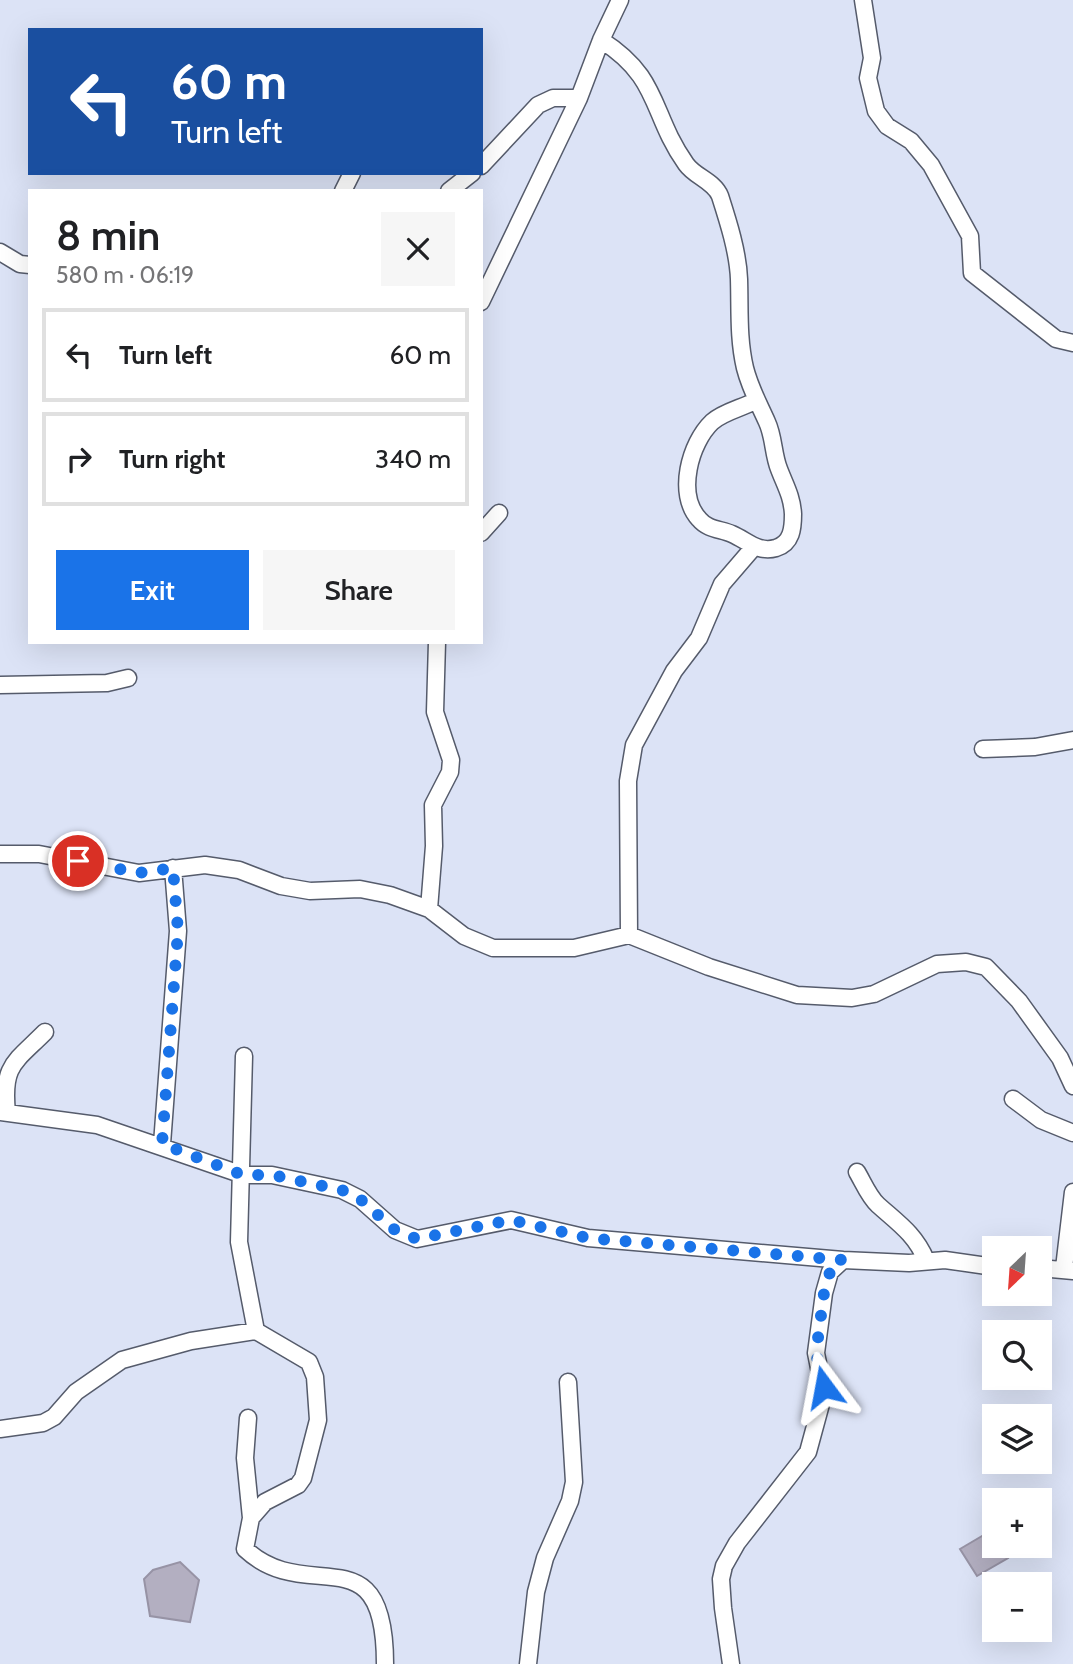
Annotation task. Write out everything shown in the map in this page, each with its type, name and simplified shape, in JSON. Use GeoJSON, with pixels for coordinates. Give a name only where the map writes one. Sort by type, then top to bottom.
{"type":"FeatureCollection","features":[{"type":"Feature","properties":{"kind":"street"},"geometry":{"type":"LineString","coordinates":[[483,298],[579,98],[620,0]]}},
{"type":"Feature","properties":{"kind":"street"},"geometry":{"type":"LineString","coordinates":[[863,0],[872,58],[868,78],[876,111],[887,126],[911,141],[931,165],[970,236],[972,273],[1056,339],[1073,342]]}},
{"type":"Feature","properties":{"kind":"street"},"geometry":{"type":"LineString","coordinates":[[601,40],[626,55],[643,76],[687,166],[719,192],[739,276],[738,335],[755,401],[768,423],[779,469],[789,488],[793,514],[791,535],[785,544],[774,549],[753,548],[741,539],[711,528],[698,519],[690,500],[688,477],[692,455],[702,433],[715,419],[755,401]]}},
{"type":"Feature","properties":{"kind":"street"},"geometry":{"type":"LineString","coordinates":[[483,163],[538,105],[553,99],[579,98]]}},
{"type":"Feature","properties":{"kind":"street"},"geometry":{"type":"LineString","coordinates":[[452,189],[469,175]]}},
{"type":"Feature","properties":{"kind":"street"},"geometry":{"type":"LineString","coordinates":[[0,252],[20,264],[28,265]]}},
{"type":"Feature","properties":{"kind":"street"},"geometry":{"type":"LineString","coordinates":[[483,531],[499,513]]}},
{"type":"Feature","properties":{"kind":"street"},"geometry":{"type":"LineString","coordinates":[[629,935],[628,782],[634,745],[674,671],[699,638],[722,584],[753,548]]}},
{"type":"Feature","properties":{"kind":"street"},"geometry":{"type":"LineString","coordinates":[[429,909],[434,846],[433,805],[450,772],[451,760],[435,712],[437,644]]}},
{"type":"Feature","properties":{"kind":"street"},"geometry":{"type":"LineString","coordinates":[[0,685],[107,683],[128,678]]}},
{"type":"Feature","properties":{"kind":"street"},"geometry":{"type":"LineString","coordinates":[[984,749],[1035,747],[1073,740]]}},
{"type":"Feature","properties":{"kind":"street"},"geometry":{"type":"LineString","coordinates":[[0,854],[39,854],[139,873],[205,865],[239,870],[281,886],[310,891],[360,889],[390,895],[429,909],[464,936],[494,948],[574,948],[629,935],[709,967],[797,995],[852,998],[874,994],[937,964],[966,962],[986,967],[1019,1001],[1060,1058],[1073,1086]]}},
{"type":"Feature","properties":{"kind":"street"},"geometry":{"type":"LineString","coordinates":[[162,1144],[178,931],[173,868]]}},
{"type":"Feature","properties":{"kind":"street"},"geometry":{"type":"LineString","coordinates":[[46,1032],[7,1073],[4,1112],[97,1125],[162,1144],[243,1175],[272,1175],[342,1190],[360,1199],[395,1230],[417,1239],[511,1220],[588,1238],[843,1260],[909,1263],[926,1260],[982,1265]]}},
{"type":"Feature","properties":{"kind":"street"},"geometry":{"type":"LineString","coordinates":[[244,1056],[243,1175],[239,1242],[256,1331]]}},
{"type":"Feature","properties":{"kind":"street"},"geometry":{"type":"LineString","coordinates":[[1013,1099],[1041,1119],[1073,1133]]}},
{"type":"Feature","properties":{"kind":"street"},"geometry":{"type":"LineString","coordinates":[[857,1172],[877,1205],[905,1226],[926,1260]]}},
{"type":"Feature","properties":{"kind":"street"},"geometry":{"type":"LineString","coordinates":[[1069,1269],[1073,1192]]}},
{"type":"Feature","properties":{"kind":"street"},"geometry":{"type":"LineString","coordinates":[[731,1664],[723,1598],[724,1566],[737,1543],[799,1468],[808,1452],[824,1393],[816,1353],[824,1293],[830,1272],[843,1260]]}},
{"type":"Feature","properties":{"kind":"street"},"geometry":{"type":"LineString","coordinates":[[0,1429],[43,1423],[54,1417],[76,1392],[122,1360],[191,1341],[256,1331],[309,1362],[315,1377],[318,1420],[303,1478],[298,1485],[265,1502],[251,1518]]}},
{"type":"Feature","properties":{"kind":"street"},"geometry":{"type":"LineString","coordinates":[[528,1664],[536,1592],[545,1558],[570,1501],[574,1482],[568,1382]]}},
{"type":"Feature","properties":{"kind":"street"},"geometry":{"type":"LineString","coordinates":[[248,1418],[246,1479],[251,1518],[245,1549],[259,1562],[273,1567],[352,1581],[368,1590],[380,1608],[385,1664]]}},
{"type":"Feature","properties":{"kind":"building"},"geometry":{"type":"Polygon","coordinates":[[[982,1536],[982,1558],[1008,1558],[977,1576],[960,1549],[982,1536]]]}},
{"type":"Feature","properties":{"kind":"building"},"geometry":{"type":"Polygon","coordinates":[[[180,1562],[199,1580],[190,1622],[150,1616],[144,1579],[153,1570],[180,1562]]]}},
{"type":"Feature","properties":{"kind":"route"},"geometry":{"type":"LineString","coordinates":[[78,861],[139,873],[173,868],[178,931],[170,1000],[167,1096],[162,1144],[243,1175],[272,1175],[342,1190],[360,1199],[386,1224],[401,1234],[417,1239],[511,1220],[579,1237],[843,1260],[834,1266],[827,1278],[817,1338],[816,1353],[824,1387]]}}]}
